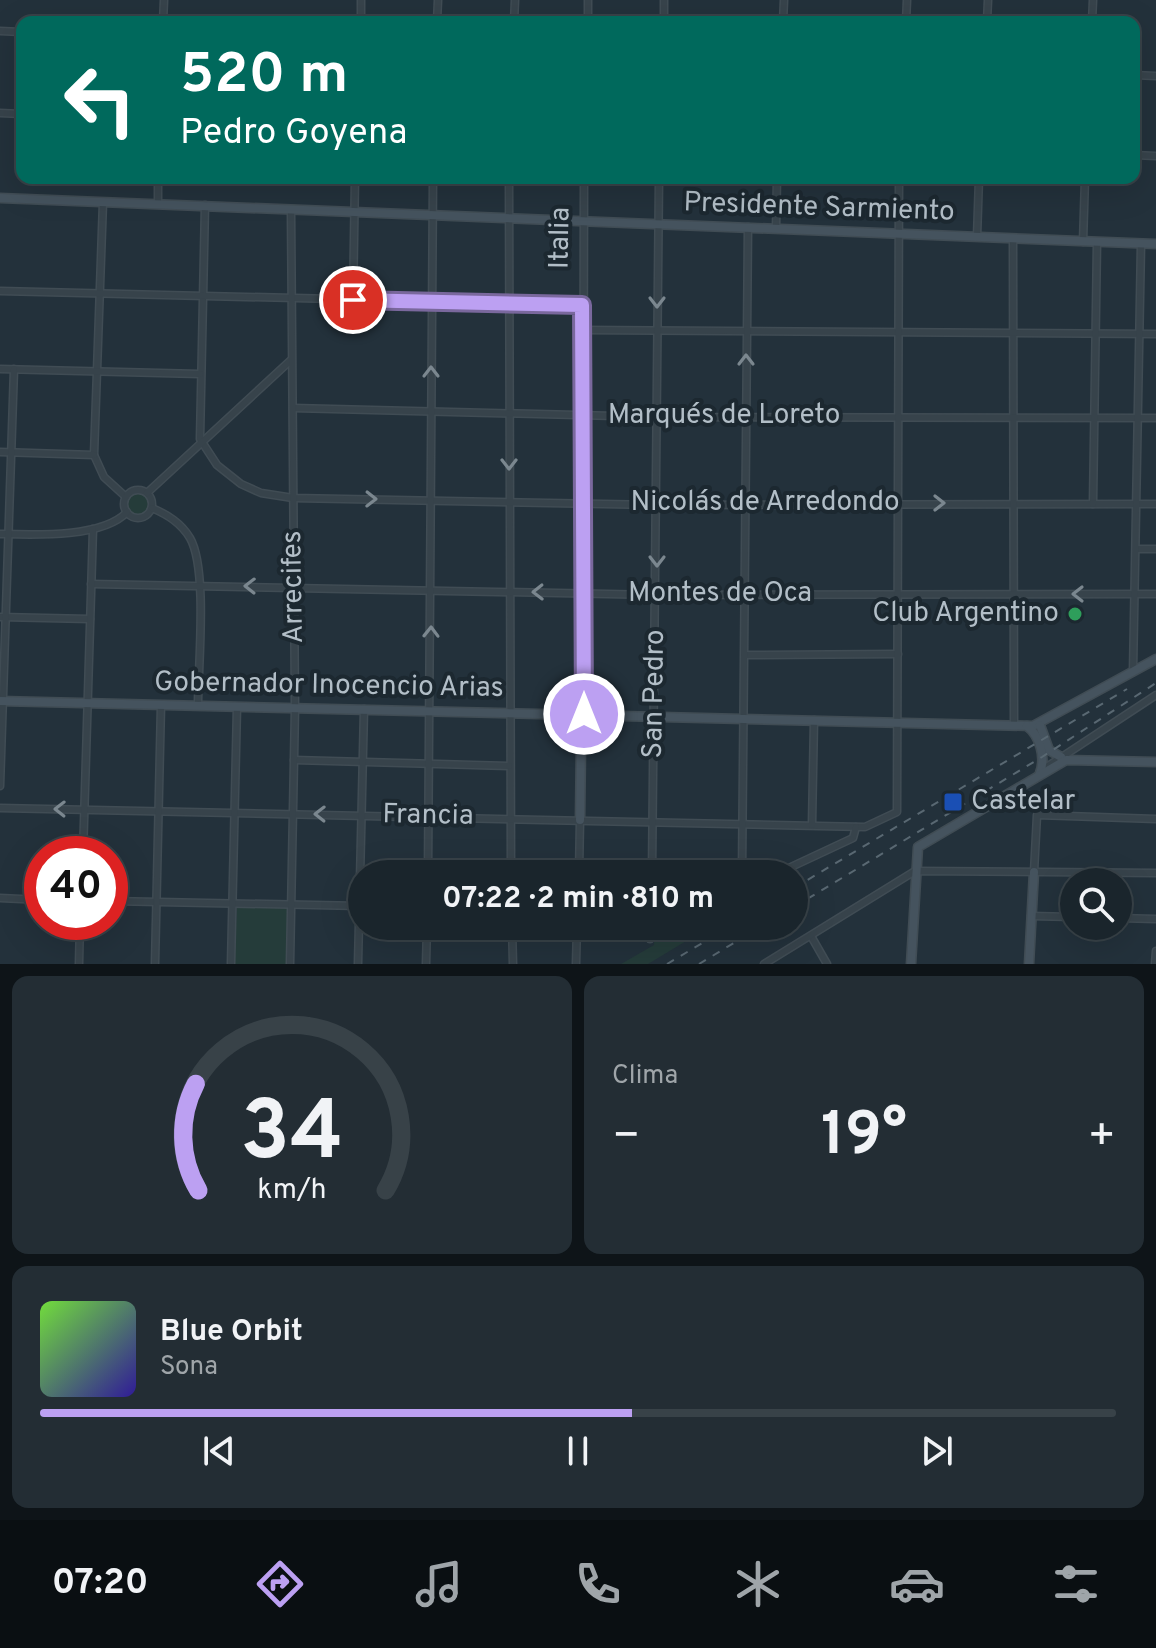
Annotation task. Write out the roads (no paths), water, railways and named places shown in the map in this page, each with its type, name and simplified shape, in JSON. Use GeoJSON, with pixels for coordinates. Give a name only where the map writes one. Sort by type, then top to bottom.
{"type":"FeatureCollection","features":[{"type":"Feature","properties":{"kind":"street"},"geometry":{"type":"LineString","coordinates":[[158,184],[158,203]]}},
{"type":"Feature","properties":{"kind":"street"},"geometry":{"type":"LineString","coordinates":[[353,300],[355,184]]}},
{"type":"Feature","properties":{"kind":"street"},"geometry":{"type":"LineString","coordinates":[[428,860],[433,184]]}},
{"type":"Feature","properties":{"kind":"street"},"geometry":{"type":"LineString","coordinates":[[509,184],[511,860]]}},
{"type":"Feature","properties":{"kind":"street","name":"Italia"},"geometry":{"type":"LineString","coordinates":[[579,860],[584,714],[584,184]]}},
{"type":"Feature","properties":{"kind":"street","name":"San Pedro"},"geometry":{"type":"LineString","coordinates":[[652,860],[659,184]]}},
{"type":"Feature","properties":{"kind":"street"},"geometry":{"type":"LineString","coordinates":[[776,228],[777,184]]}},
{"type":"Feature","properties":{"kind":"street"},"geometry":{"type":"LineString","coordinates":[[806,860],[853,838],[856,827],[875,824],[897,812],[899,184]]}},
{"type":"Feature","properties":{"kind":"street"},"geometry":{"type":"LineString","coordinates":[[977,237],[979,184]]}},
{"type":"Feature","properties":{"kind":"street"},"geometry":{"type":"LineString","coordinates":[[1083,242],[1085,184]]}},
{"type":"Feature","properties":{"kind":"street","name":"Presidente Sarmiento"},"geometry":{"type":"LineString","coordinates":[[0,198],[1156,244]]}},
{"type":"Feature","properties":{"kind":"street"},"geometry":{"type":"LineString","coordinates":[[103,202],[94,455],[104,477],[126,497],[127,512]]}},
{"type":"Feature","properties":{"kind":"street"},"geometry":{"type":"LineString","coordinates":[[202,444],[200,374],[205,205]]}},
{"type":"Feature","properties":{"kind":"street","name":"Arrecifes"},"geometry":{"type":"LineString","coordinates":[[290,964],[295,708],[291,210]]}},
{"type":"Feature","properties":{"kind":"street"},"geometry":{"type":"LineString","coordinates":[[743,860],[747,655],[748,227]]}},
{"type":"Feature","properties":{"kind":"street"},"geometry":{"type":"LineString","coordinates":[[1013,239],[1014,725]]}},
{"type":"Feature","properties":{"kind":"street"},"geometry":{"type":"LineString","coordinates":[[1093,504],[1097,242]]}},
{"type":"Feature","properties":{"kind":"street"},"geometry":{"type":"LineString","coordinates":[[1133,672],[1141,244]]}},
{"type":"Feature","properties":{"kind":"street"},"geometry":{"type":"LineString","coordinates":[[0,291],[582,305]]}},
{"type":"Feature","properties":{"kind":"street"},"geometry":{"type":"LineString","coordinates":[[582,330],[1095,331],[1156,334]]}},
{"type":"Feature","properties":{"kind":"street"},"geometry":{"type":"LineString","coordinates":[[126,497],[133,491],[147,493],[291,360]]}},
{"type":"Feature","properties":{"kind":"street"},"geometry":{"type":"LineString","coordinates":[[0,369],[200,374]]}},
{"type":"Feature","properties":{"kind":"street"},"geometry":{"type":"LineString","coordinates":[[0,786],[3,617],[10,535],[14,369]]}},
{"type":"Feature","properties":{"kind":"street","name":"Marqués de Loreto"},"geometry":{"type":"LineString","coordinates":[[293,408],[655,417],[1156,418]]}},
{"type":"Feature","properties":{"kind":"street","name":"Nicolás de Arredondo"},"geometry":{"type":"LineString","coordinates":[[202,444],[217,465],[241,484],[261,493],[293,498],[657,505],[1156,504]]}},
{"type":"Feature","properties":{"kind":"street"},"geometry":{"type":"LineString","coordinates":[[0,452],[94,455]]}},
{"type":"Feature","properties":{"kind":"street"},"geometry":{"type":"LineString","coordinates":[[147,493],[152,508],[175,520],[189,536],[196,552],[199,585],[198,705]]}},
{"type":"Feature","properties":{"kind":"street"},"geometry":{"type":"LineString","coordinates":[[127,512],[139,518],[152,508]]}},
{"type":"Feature","properties":{"kind":"street"},"geometry":{"type":"LineString","coordinates":[[0,534],[93,529],[112,524],[127,512]]}},
{"type":"Feature","properties":{"kind":"street"},"geometry":{"type":"LineString","coordinates":[[83,836],[93,529]]}},
{"type":"Feature","properties":{"kind":"street"},"geometry":{"type":"LineString","coordinates":[[1136,549],[1156,549]]}},
{"type":"Feature","properties":{"kind":"street","name":"Montes de Oca"},"geometry":{"type":"LineString","coordinates":[[91,584],[657,595],[1156,594]]}},
{"type":"Feature","properties":{"kind":"street"},"geometry":{"type":"LineString","coordinates":[[3,617],[90,619]]}},
{"type":"Feature","properties":{"kind":"street"},"geometry":{"type":"LineString","coordinates":[[747,655],[898,654]]}},
{"type":"Feature","properties":{"kind":"street"},"geometry":{"type":"LineString","coordinates":[[1156,659],[1041,725],[1039,730],[1047,748],[1063,758],[1156,762]]}},
{"type":"Feature","properties":{"kind":"street"},"geometry":{"type":"LineString","coordinates":[[911,964],[916,849],[1040,773],[1156,695]]}},
{"type":"Feature","properties":{"kind":"street","name":"Gobernador Inocencio Arias"},"geometry":{"type":"LineString","coordinates":[[2,702],[1041,725]]}},
{"type":"Feature","properties":{"kind":"street"},"geometry":{"type":"LineString","coordinates":[[155,964],[161,705]]}},
{"type":"Feature","properties":{"kind":"street"},"geometry":{"type":"LineString","coordinates":[[231,964],[237,707]]}},
{"type":"Feature","properties":{"kind":"street"},"geometry":{"type":"LineString","coordinates":[[362,860],[364,709]]}},
{"type":"Feature","properties":{"kind":"street"},"geometry":{"type":"LineString","coordinates":[[812,825],[814,720]]}},
{"type":"Feature","properties":{"kind":"street"},"geometry":{"type":"LineString","coordinates":[[1026,725],[1035,733],[1042,752],[1040,773]]}},
{"type":"Feature","properties":{"kind":"street"},"geometry":{"type":"LineString","coordinates":[[294,760],[509,766]]}},
{"type":"Feature","properties":{"kind":"street","name":"Francia"},"geometry":{"type":"LineString","coordinates":[[0,808],[856,827]]}},
{"type":"Feature","properties":{"kind":"street"},"geometry":{"type":"LineString","coordinates":[[1029,964],[1037,815],[1156,819]]}},
{"type":"Feature","properties":{"kind":"street"},"geometry":{"type":"LineString","coordinates":[[764,964],[915,871],[1156,873]]}},
{"type":"Feature","properties":{"kind":"street"},"geometry":{"type":"LineString","coordinates":[[0,898],[24,899]]}},
{"type":"Feature","properties":{"kind":"street"},"geometry":{"type":"LineString","coordinates":[[128,901],[348,906]]}},
{"type":"Feature","properties":{"kind":"street"},"geometry":{"type":"LineString","coordinates":[[1031,916],[1060,917]]}},
{"type":"Feature","properties":{"kind":"street"},"geometry":{"type":"LineString","coordinates":[[1132,918],[1156,919]]}},
{"type":"Feature","properties":{"kind":"street"},"geometry":{"type":"LineString","coordinates":[[811,936],[827,964]]}},
{"type":"Feature","properties":{"kind":"street"},"geometry":{"type":"LineString","coordinates":[[79,964],[80,940]]}},
{"type":"Feature","properties":{"kind":"street"},"geometry":{"type":"LineString","coordinates":[[358,964],[359,940]]}},
{"type":"Feature","properties":{"kind":"street"},"geometry":{"type":"LineString","coordinates":[[426,964],[427,940]]}},
{"type":"Feature","properties":{"kind":"street"},"geometry":{"type":"LineString","coordinates":[[512,940],[513,964]]}},
{"type":"Feature","properties":{"kind":"street"},"geometry":{"type":"LineString","coordinates":[[576,964],[577,940]]}},
{"type":"Feature","properties":{"kind":"street"},"geometry":{"type":"LineString","coordinates":[[1155,964],[1156,951]]}},
{"type":"Feature","properties":{"kind":"railway"},"geometry":{"type":"LineString","coordinates":[[808,899],[1042,757],[1156,683]]}},
{"type":"Feature","properties":{"kind":"railway"},"geometry":{"type":"LineString","coordinates":[[808,880],[1127,689]]}},
{"type":"Feature","properties":{"kind":"railway"},"geometry":{"type":"LineString","coordinates":[[667,964],[707,940]]}},
{"type":"Feature","properties":{"kind":"railway"},"geometry":{"type":"LineString","coordinates":[[699,964],[739,940]]}},
{"type":"Feature","properties":{"kind":"place","name":"Club Argentino"},"geometry":{"type":"Point","coordinates":[1075,614]}},
{"type":"Feature","properties":{"kind":"place","name":"Castelar"},"geometry":{"type":"Point","coordinates":[953,802]}}]}
